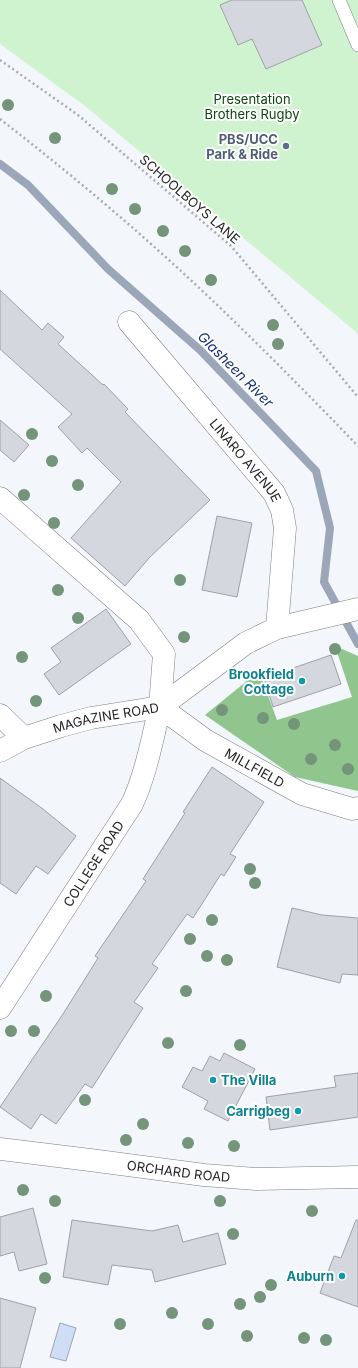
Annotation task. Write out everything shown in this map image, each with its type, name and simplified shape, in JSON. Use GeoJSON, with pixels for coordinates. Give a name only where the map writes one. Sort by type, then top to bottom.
{"type":"FeatureCollection","features":[{"type":"Feature","properties":{"kind":"street","name":"LINARO AVENUE"},"geometry":{"type":"LineString","coordinates":[[128,322],[274,493],[282,510],[286,528],[277,628]]}},
{"type":"Feature","properties":{"kind":"street","name":"COLLEGE ROAD"},"geometry":{"type":"LineString","coordinates":[[0,498],[139,620],[164,654],[160,707],[144,770],[132,804],[0,1008]]}},
{"type":"Feature","properties":{"kind":"street","name":"MAGAZINE ROAD"},"geometry":{"type":"LineString","coordinates":[[0,751],[24,738],[61,726],[91,718],[160,707],[246,643],[277,628],[354,609]]}},
{"type":"Feature","properties":{"kind":"street","name":"MILLFIELD"},"geometry":{"type":"LineString","coordinates":[[160,707],[205,740],[302,794],[352,809],[358,808]]}},
{"type":"Feature","properties":{"kind":"street"},"geometry":{"type":"LineString","coordinates":[[0,715],[24,738]]}},
{"type":"Feature","properties":{"kind":"street","name":"ORCHARD ROAD"},"geometry":{"type":"LineString","coordinates":[[0,1149],[211,1176],[256,1179],[358,1177]]}},
{"type":"Feature","properties":{"kind":"lane"},"geometry":{"type":"LineString","coordinates":[[339,0],[358,45]]}},
{"type":"Feature","properties":{"kind":"path","name":"SCHOOLBOYS LANE"},"geometry":{"type":"LineString","coordinates":[[0,60],[78,115],[231,246],[358,397]]}},
{"type":"Feature","properties":{"kind":"path"},"geometry":{"type":"LineString","coordinates":[[0,119],[70,174],[170,261],[307,393],[358,446]]}},
{"type":"Feature","properties":{"kind":"green space","name":"Presentation Brothers Rugby"},"geometry":{"type":"Polygon","coordinates":[[[0,0],[358,0],[358,335],[85,106],[0,44],[0,0]]]}},
{"type":"Feature","properties":{"kind":"green space"},"geometry":{"type":"Polygon","coordinates":[[[335,646],[358,656],[358,791],[295,777],[205,715],[259,671],[277,720],[352,697],[335,646]]]}},
{"type":"Feature","properties":{"kind":"water"},"geometry":{"type":"Polygon","coordinates":[[[60,1323],[76,1328],[66,1361],[50,1357],[60,1323]]]}},
{"type":"Feature","properties":{"kind":"building"},"geometry":{"type":"Polygon","coordinates":[[[232,0],[302,0],[322,45],[266,69],[252,39],[238,45],[220,5],[232,0]]]}},
{"type":"Feature","properties":{"kind":"building"},"geometry":{"type":"Polygon","coordinates":[[[0,290],[42,330],[48,323],[64,337],[58,344],[103,385],[104,384],[128,409],[125,412],[210,500],[150,557],[125,586],[71,538],[121,482],[87,448],[82,453],[58,427],[72,414],[0,349],[0,290]]]}},
{"type":"Feature","properties":{"kind":"building"},"geometry":{"type":"Polygon","coordinates":[[[0,420],[29,445],[14,462],[0,450],[0,420]]]}},
{"type":"Feature","properties":{"kind":"building"},"geometry":{"type":"Polygon","coordinates":[[[217,516],[252,523],[237,597],[202,590],[217,516]]]}},
{"type":"Feature","properties":{"kind":"building"},"geometry":{"type":"Polygon","coordinates":[[[106,609],[131,644],[59,695],[44,674],[61,662],[51,648],[106,609]]]}},
{"type":"Feature","properties":{"kind":"building","name":"Brookfield Cottage"},"geometry":{"type":"Polygon","coordinates":[[[331,655],[341,684],[273,707],[264,678],[331,655]]]}},
{"type":"Feature","properties":{"kind":"building"},"geometry":{"type":"Polygon","coordinates":[[[212,767],[264,802],[230,854],[236,857],[224,876],[221,874],[193,918],[187,914],[152,964],[158,968],[134,1002],[143,1008],[92,1088],[85,1084],[56,1124],[41,1114],[31,1129],[0,1107],[63,1014],[98,958],[95,956],[146,881],[143,879],[212,767]]]}},
{"type":"Feature","properties":{"kind":"building"},"geometry":{"type":"Polygon","coordinates":[[[0,778],[43,809],[76,836],[48,874],[36,866],[16,894],[0,883],[0,778]]]}},
{"type":"Feature","properties":{"kind":"building"},"geometry":{"type":"Polygon","coordinates":[[[292,908],[322,915],[358,918],[358,975],[342,974],[340,983],[277,967],[292,908]]]}},
{"type":"Feature","properties":{"kind":"building","name":"The Villa"},"geometry":{"type":"Polygon","coordinates":[[[224,1053],[255,1069],[228,1121],[204,1109],[208,1101],[182,1087],[193,1067],[202,1071],[210,1056],[220,1061],[224,1053]]]}},
{"type":"Feature","properties":{"kind":"building"},"geometry":{"type":"Polygon","coordinates":[[[358,1073],[358,1117],[270,1130],[266,1097],[336,1087],[334,1076],[358,1073]]]}},
{"type":"Feature","properties":{"kind":"building"},"geometry":{"type":"Polygon","coordinates":[[[33,1208],[47,1264],[19,1271],[14,1252],[0,1256],[0,1217],[33,1208]]]}},
{"type":"Feature","properties":{"kind":"building"},"geometry":{"type":"Polygon","coordinates":[[[72,1220],[152,1231],[178,1225],[183,1242],[218,1233],[226,1264],[155,1282],[152,1270],[112,1265],[108,1285],[63,1277],[72,1220]]]}},
{"type":"Feature","properties":{"kind":"building","name":"Auburn"},"geometry":{"type":"Polygon","coordinates":[[[356,1220],[358,1220],[358,1307],[320,1293],[334,1256],[341,1258],[356,1220]]]}},
{"type":"Feature","properties":{"kind":"building"},"geometry":{"type":"Polygon","coordinates":[[[0,1298],[36,1308],[20,1368],[0,1368],[0,1298]]]}},
{"type":"Feature","properties":{"kind":"waterway","name":"Glasheen River"},"geometry":{"type":"LineString","coordinates":[[0,164],[28,185],[108,269],[200,350],[316,471],[330,528],[324,582],[358,644]]}},
{"type":"Feature","properties":{"kind":"place","name":"PBS/UCC Park & Ride"},"geometry":{"type":"Point","coordinates":[286,146]}},
{"type":"Feature","properties":{"kind":"place","name":"Brookfield Cottage"},"geometry":{"type":"Point","coordinates":[302,681]}},
{"type":"Feature","properties":{"kind":"place","name":"The Villa"},"geometry":{"type":"Point","coordinates":[213,1080]}},
{"type":"Feature","properties":{"kind":"place","name":"Carrigbeg"},"geometry":{"type":"Point","coordinates":[298,1111]}},
{"type":"Feature","properties":{"kind":"place","name":"Auburn"},"geometry":{"type":"Point","coordinates":[342,1276]}}]}
